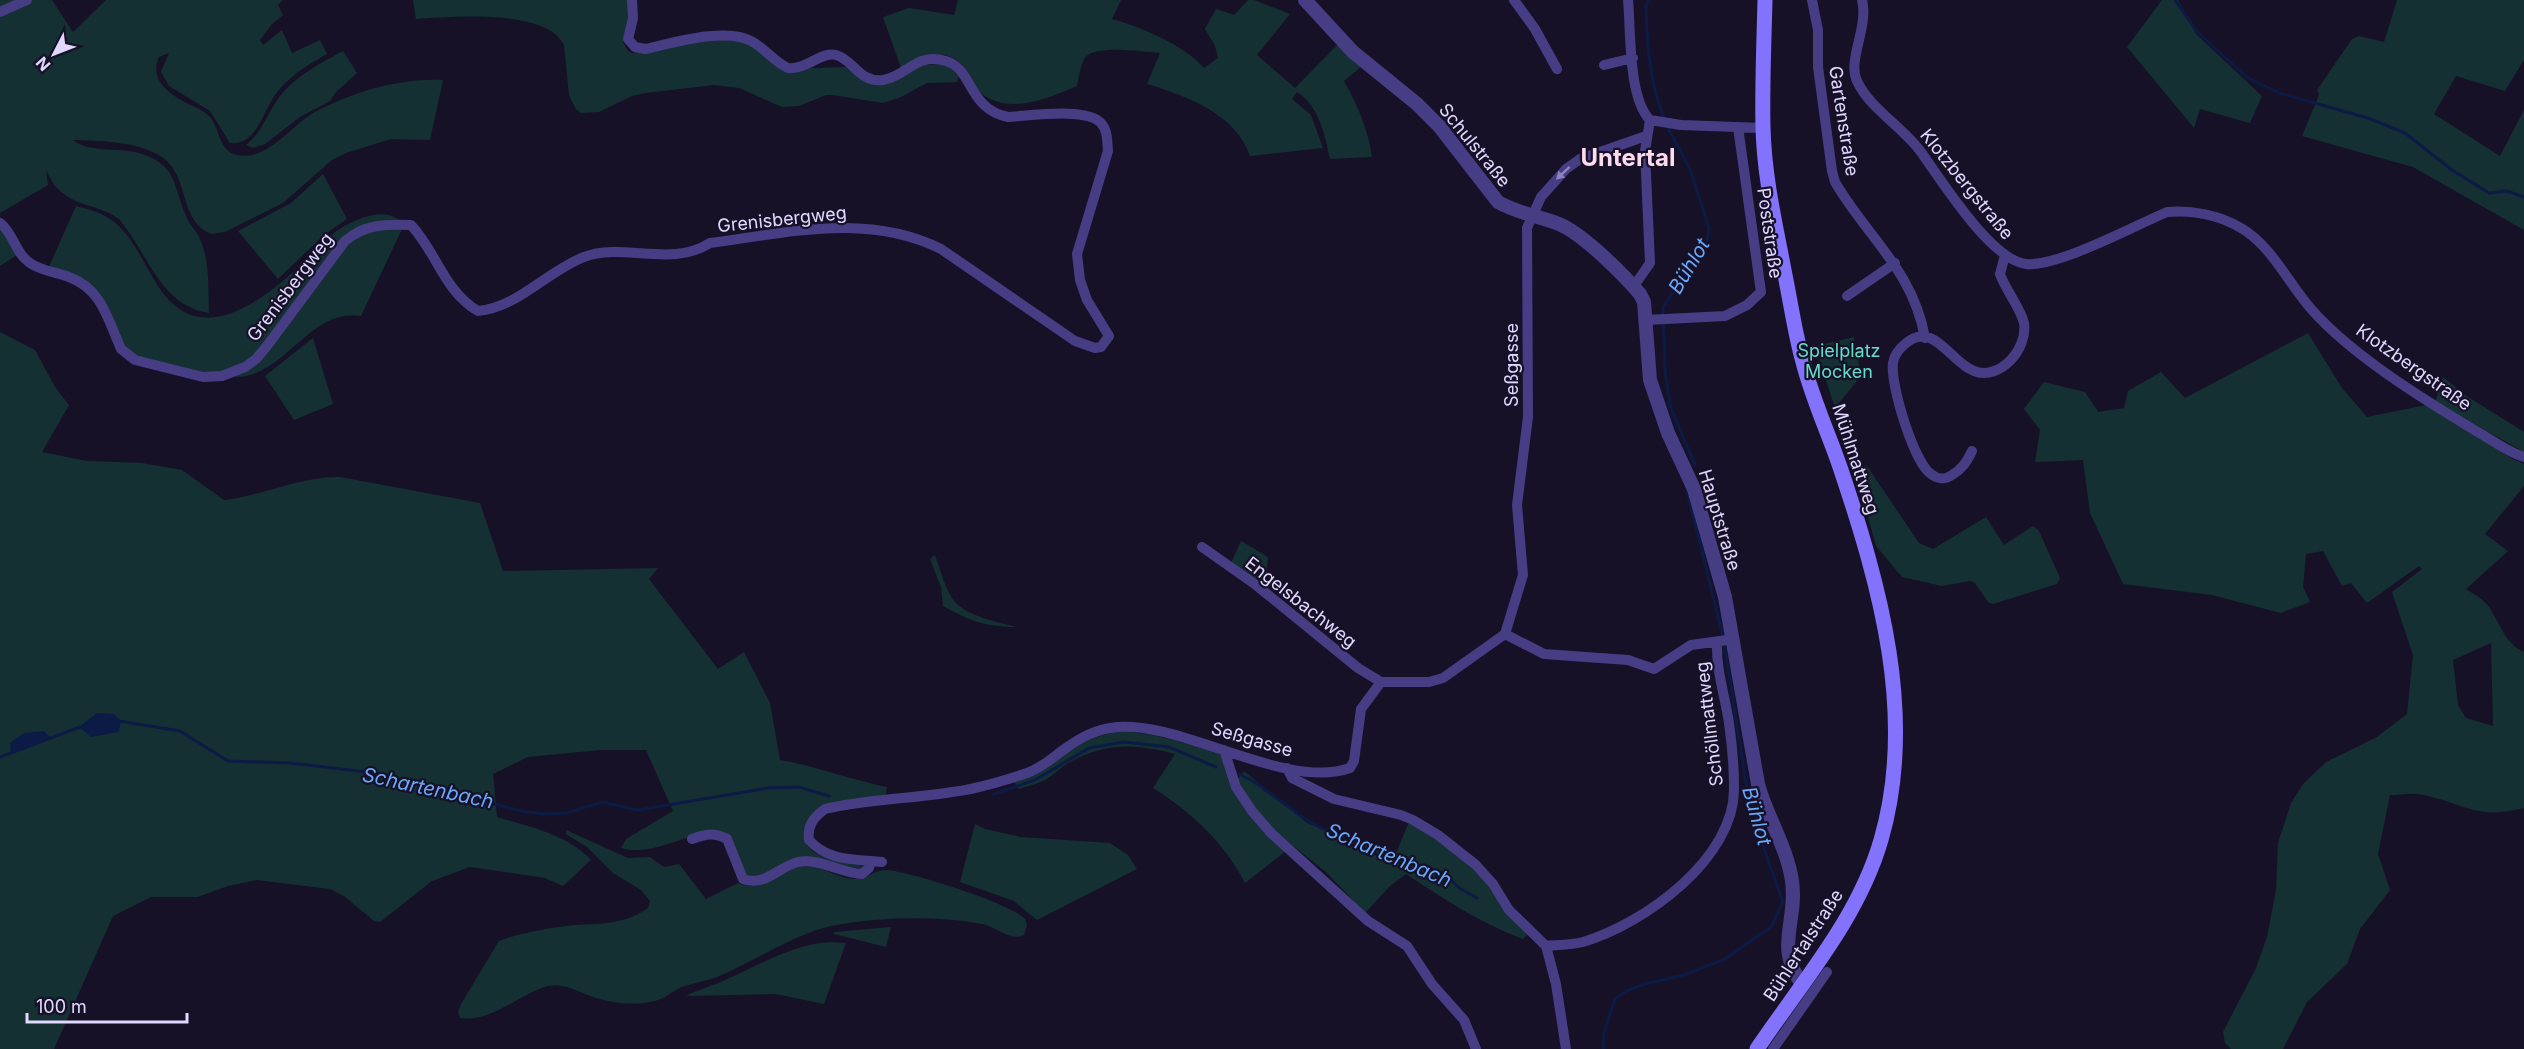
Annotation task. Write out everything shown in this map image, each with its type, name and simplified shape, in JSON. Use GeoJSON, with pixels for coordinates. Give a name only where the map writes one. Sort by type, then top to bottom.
{"type":"FeatureCollection","features":[{"type":"Feature","properties":{"kind":"main road","name":"Mühlmattweg"},"geometry":{"type":"LineString","coordinates":[[1765,0],[1763,128],[1768,183],[1803,363],[1840,468],[1880,596],[1891,667],[1896,753]]}},
{"type":"Feature","properties":{"kind":"main road","name":"Bühlertalstraße"},"geometry":{"type":"LineString","coordinates":[[1757,1049],[1839,932],[1870,874],[1890,808],[1895,782],[1896,753]]}},
{"type":"Feature","properties":{"kind":"street"},"geometry":{"type":"LineString","coordinates":[[0,12],[27,0]]}},
{"type":"Feature","properties":{"kind":"street","name":"Grenisbergweg"},"geometry":{"type":"LineString","coordinates":[[0,223],[5,227],[20,254],[37,268],[79,280],[91,289],[99,298],[121,349],[127,356],[149,364],[203,377],[222,376],[256,359],[345,240],[355,232],[382,224],[411,225],[434,254],[448,284],[463,302],[478,311],[502,306],[585,256],[608,253],[649,256],[696,252],[710,243],[827,227],[889,230],[922,239],[941,249],[1075,341],[1095,348],[1107,341],[1109,336],[1107,329],[1087,300],[1083,290],[1077,254],[1108,151],[1103,124],[1094,117],[1080,114],[1008,117],[999,115],[989,111],[981,102],[958,67],[938,58],[918,61],[883,80],[862,76],[844,60],[833,54],[826,55],[806,66],[788,68],[749,39],[737,36],[715,36],[645,49],[635,47],[628,39],[633,18],[632,0]]}},
{"type":"Feature","properties":{"kind":"street","name":"Schulstraße"},"geometry":{"type":"LineString","coordinates":[[1305,0],[1353,52],[1417,104],[1439,126],[1487,191],[1498,201],[1511,209],[1559,224],[1574,232],[1634,286]]}},
{"type":"Feature","properties":{"kind":"street"},"geometry":{"type":"LineString","coordinates":[[1514,0],[1535,29],[1557,69]]}},
{"type":"Feature","properties":{"kind":"street"},"geometry":{"type":"LineString","coordinates":[[1628,0],[1633,57],[1640,104],[1644,114],[1654,121],[1681,125],[1763,128]]}},
{"type":"Feature","properties":{"kind":"street","name":"Gartenstraße"},"geometry":{"type":"LineString","coordinates":[[1812,0],[1818,30],[1818,67],[1835,182],[1895,263],[1909,288],[1922,320],[1925,338]]}},
{"type":"Feature","properties":{"kind":"street","name":"Klotzbergstraße"},"geometry":{"type":"LineString","coordinates":[[1862,0],[1864,26],[1854,66],[1857,80],[1872,101],[1918,148],[1958,204],[1991,243],[2005,255],[2024,264],[2062,258],[2167,212],[2182,210],[2206,214],[2225,221],[2241,228],[2266,247],[2290,285],[2314,312],[2366,357],[2434,406],[2524,457]]}},
{"type":"Feature","properties":{"kind":"street"},"geometry":{"type":"LineString","coordinates":[[1604,65],[1633,57]]}},
{"type":"Feature","properties":{"kind":"street"},"geometry":{"type":"LineString","coordinates":[[1634,286],[1650,263],[1646,136],[1654,121]]}},
{"type":"Feature","properties":{"kind":"street","name":"Poststraße"},"geometry":{"type":"LineString","coordinates":[[1651,320],[1725,316],[1747,305],[1761,292],[1738,128]]}},
{"type":"Feature","properties":{"kind":"street","name":"Seßgasse"},"geometry":{"type":"LineString","coordinates":[[1505,634],[1523,575],[1517,505],[1528,417],[1527,228],[1547,188],[1566,169],[1580,159],[1646,136]]}},
{"type":"Feature","properties":{"kind":"street"},"geometry":{"type":"LineString","coordinates":[[1972,451],[1960,470],[1949,478],[1939,478],[1925,468],[1898,404],[1893,381],[1893,363],[1896,354],[1907,342],[1925,338],[1943,345],[1972,371],[1985,374],[2007,364],[2019,347],[2024,332],[2024,320],[2000,274],[2005,255]]}},
{"type":"Feature","properties":{"kind":"street"},"geometry":{"type":"LineString","coordinates":[[1846,296],[1895,263]]}},
{"type":"Feature","properties":{"kind":"street","name":"Hauptstraße"},"geometry":{"type":"LineString","coordinates":[[1634,286],[1651,320],[1650,380],[1654,398],[1694,489],[1725,597],[1726,640],[1758,784],[1763,804],[1788,865],[1792,881],[1789,962],[1802,984]]}},
{"type":"Feature","properties":{"kind":"street","name":"Engelsbachweg"},"geometry":{"type":"LineString","coordinates":[[1202,547],[1256,585],[1358,668],[1381,682]]}},
{"type":"Feature","properties":{"kind":"street"},"geometry":{"type":"LineString","coordinates":[[1381,682],[1429,682],[1443,678],[1505,634],[1544,654],[1621,659],[1654,669],[1691,645],[1726,640]]}},
{"type":"Feature","properties":{"kind":"street","name":"Schöllmattweg"},"geometry":{"type":"LineString","coordinates":[[1546,946],[1581,943],[1632,920],[1660,902],[1714,851],[1732,813],[1734,789],[1729,725],[1716,657],[1726,640]]}},
{"type":"Feature","properties":{"kind":"street","name":"Seßgasse"},"geometry":{"type":"LineString","coordinates":[[882,862],[833,857],[821,852],[809,840],[809,827],[825,808],[955,792],[1016,777],[1034,771],[1090,733],[1108,728],[1142,729],[1184,737],[1287,768],[1328,773],[1350,768],[1354,761],[1361,709],[1381,682]]}},
{"type":"Feature","properties":{"kind":"street"},"geometry":{"type":"LineString","coordinates":[[1224,750],[1236,787],[1258,818],[1271,833],[1368,921],[1407,946],[1432,984],[1464,1020],[1476,1049]]}},
{"type":"Feature","properties":{"kind":"street"},"geometry":{"type":"LineString","coordinates":[[1287,768],[1292,778],[1334,799],[1401,815],[1438,835],[1476,865],[1493,884],[1509,910],[1546,946],[1556,984],[1566,1049]]}},
{"type":"Feature","properties":{"kind":"street"},"geometry":{"type":"LineString","coordinates":[[692,838],[707,834],[719,835],[727,839],[742,879],[753,883],[799,862],[816,862],[852,874],[862,874],[869,868],[871,861]]}},
{"type":"Feature","properties":{"kind":"street","name":"Bühlertalstraße"},"geometry":{"type":"LineString","coordinates":[[1773,1049],[1827,972]]}},
{"type":"Feature","properties":{"kind":"green space"},"geometry":{"type":"Polygon","coordinates":[[[0,0],[52,0],[73,32],[106,0],[283,0],[278,5],[283,15],[272,24],[260,40],[263,45],[282,30],[292,53],[320,40],[327,54],[301,70],[283,85],[254,132],[247,138],[240,142],[230,143],[210,111],[169,86],[161,72],[169,53],[159,57],[156,71],[160,82],[175,96],[209,116],[226,149],[237,155],[248,156],[269,148],[315,112],[345,98],[393,84],[443,80],[430,140],[391,139],[346,153],[332,160],[283,203],[225,232],[211,234],[194,220],[179,179],[167,161],[158,154],[122,143],[73,140],[87,147],[139,153],[161,163],[172,177],[187,219],[200,239],[208,275],[209,313],[192,308],[178,300],[156,276],[119,219],[65,195],[55,186],[46,170],[48,185],[0,213],[0,0]]]}},
{"type":"Feature","properties":{"kind":"green space"},"geometry":{"type":"Polygon","coordinates":[[[413,0],[628,0],[630,15],[623,42],[628,51],[632,53],[726,38],[750,44],[789,73],[810,68],[847,67],[873,82],[919,65],[945,64],[959,76],[957,82],[927,83],[901,97],[883,103],[826,95],[799,106],[782,107],[739,88],[714,85],[645,93],[632,96],[599,112],[581,113],[576,109],[569,95],[564,45],[554,33],[539,25],[497,17],[416,19],[413,0]]]}},
{"type":"Feature","properties":{"kind":"green space"},"geometry":{"type":"Polygon","coordinates":[[[958,0],[1121,0],[1112,19],[1174,44],[1204,68],[1218,58],[1215,46],[1205,29],[1216,9],[1234,15],[1248,0],[1254,0],[1290,14],[1257,55],[1295,88],[1338,44],[1362,66],[1344,81],[1362,118],[1372,157],[1330,159],[1316,113],[1305,98],[1297,92],[1292,99],[1311,115],[1323,148],[1250,156],[1243,141],[1222,118],[1178,94],[1147,84],[1160,53],[1098,51],[1085,58],[1077,86],[1045,99],[1022,104],[999,102],[984,96],[966,70],[951,57],[935,54],[917,59],[901,68],[883,17],[909,8],[954,15],[958,0]]]}},
{"type":"Feature","properties":{"kind":"green space"},"geometry":{"type":"Polygon","coordinates":[[[2162,0],[2178,0],[2196,34],[2262,96],[2250,123],[2200,109],[2194,128],[2127,47],[2162,0]]]}},
{"type":"Feature","properties":{"kind":"green space"},"geometry":{"type":"Polygon","coordinates":[[[2397,0],[2524,0],[2524,60],[2505,91],[2456,76],[2434,114],[2500,156],[2524,110],[2524,230],[2413,167],[2302,136],[2319,95],[2317,90],[2352,39],[2359,36],[2384,42],[2397,0]]]}},
{"type":"Feature","properties":{"kind":"green space"},"geometry":{"type":"Polygon","coordinates":[[[343,51],[357,73],[336,92],[330,101],[300,117],[265,144],[253,148],[246,145],[256,135],[282,93],[289,86],[306,72],[343,51]]]}},
{"type":"Feature","properties":{"kind":"green space"},"geometry":{"type":"Polygon","coordinates":[[[323,174],[347,219],[324,235],[278,279],[238,231],[291,203],[323,174]]]}},
{"type":"Feature","properties":{"kind":"green space"},"geometry":{"type":"Polygon","coordinates":[[[76,206],[102,214],[118,225],[131,241],[160,289],[181,310],[204,318],[228,314],[252,303],[276,287],[335,232],[350,224],[366,217],[383,214],[399,220],[359,227],[253,358],[234,368],[210,374],[143,361],[128,352],[103,301],[48,269],[76,206]]]}},
{"type":"Feature","properties":{"kind":"green space"},"geometry":{"type":"Polygon","coordinates":[[[0,216],[17,255],[0,266],[0,216]]]}},
{"type":"Feature","properties":{"kind":"green space"},"geometry":{"type":"Polygon","coordinates":[[[372,229],[402,229],[361,316],[343,316],[326,322],[268,367],[251,375],[233,377],[251,366],[345,246],[372,229]]]}},
{"type":"Feature","properties":{"kind":"green space"},"geometry":{"type":"Polygon","coordinates":[[[0,332],[35,350],[55,387],[69,405],[42,452],[87,461],[142,463],[182,470],[224,500],[310,480],[340,477],[480,503],[503,571],[658,568],[649,579],[718,669],[744,652],[770,703],[780,760],[887,787],[885,797],[809,817],[804,830],[805,841],[818,855],[863,866],[862,869],[814,860],[760,878],[745,877],[735,848],[707,832],[653,848],[632,850],[621,848],[626,839],[673,811],[646,750],[600,750],[528,757],[493,774],[497,817],[559,838],[571,844],[591,860],[563,886],[545,878],[470,867],[432,881],[380,922],[374,921],[344,896],[330,889],[257,880],[228,886],[198,897],[151,897],[113,916],[54,1049],[0,1049],[0,332]]]}},
{"type":"Feature","properties":{"kind":"green space"},"geometry":{"type":"Polygon","coordinates":[[[2308,333],[2342,388],[2367,417],[2426,405],[2524,464],[2524,486],[2485,534],[2508,551],[2466,589],[2487,604],[2507,638],[2524,652],[2524,808],[2482,812],[2419,794],[2390,795],[2378,854],[2390,890],[2360,929],[2347,964],[2307,1002],[2283,1049],[2231,1049],[2225,1043],[2223,1032],[2256,968],[2267,937],[2276,890],[2278,843],[2291,803],[2303,784],[2326,762],[2377,737],[2407,714],[2413,655],[2392,592],[2422,569],[2419,566],[2367,603],[2351,583],[2342,586],[2323,551],[2306,554],[2303,587],[2310,602],[2281,613],[2212,595],[2123,584],[2090,513],[2083,460],[2035,462],[2040,430],[2024,409],[2044,382],[2085,392],[2098,412],[2124,408],[2128,391],[2161,372],[2185,398],[2308,333]],[[2491,643],[2453,660],[2458,705],[2466,718],[2493,726],[2491,643]]]}},
{"type":"Feature","properties":{"kind":"green space","name":"Spielplatz Mocken"},"geometry":{"type":"Polygon","coordinates":[[[1854,337],[1861,376],[1835,408],[1815,346],[1854,337]]]}},
{"type":"Feature","properties":{"kind":"green space"},"geometry":{"type":"Polygon","coordinates":[[[313,338],[333,404],[294,420],[265,376],[313,338]]]}},
{"type":"Feature","properties":{"kind":"green space"},"geometry":{"type":"Polygon","coordinates":[[[2443,377],[2465,395],[2524,432],[2524,452],[2435,402],[2443,377]]]}},
{"type":"Feature","properties":{"kind":"green space"},"geometry":{"type":"Polygon","coordinates":[[[1867,466],[1919,543],[1933,549],[1986,517],[2004,545],[2033,526],[2039,531],[2060,578],[2057,584],[1993,604],[1988,602],[1975,583],[1970,581],[1942,586],[1902,577],[1876,546],[1854,467],[1867,466]]]}},
{"type":"Feature","properties":{"kind":"green space"},"geometry":{"type":"Polygon","coordinates":[[[1241,541],[1268,557],[1267,568],[1257,579],[1252,579],[1231,563],[1241,541]]]}},
{"type":"Feature","properties":{"kind":"green space"},"geometry":{"type":"Polygon","coordinates":[[[935,555],[946,587],[961,608],[993,621],[1017,627],[978,622],[943,606],[941,587],[930,559],[935,555]]]}},
{"type":"Feature","properties":{"kind":"green space"},"geometry":{"type":"Polygon","coordinates":[[[1123,731],[1173,740],[1221,755],[1241,802],[1286,851],[1245,883],[1217,841],[1180,807],[1153,788],[1175,754],[1135,747],[1098,750],[1072,761],[1039,783],[1019,789],[1014,782],[1080,744],[1123,731]]]}},
{"type":"Feature","properties":{"kind":"green space"},"geometry":{"type":"Polygon","coordinates":[[[1244,771],[1307,823],[1349,839],[1397,851],[1409,822],[1440,841],[1476,870],[1527,935],[1523,939],[1492,926],[1406,874],[1390,886],[1365,913],[1326,872],[1272,829],[1251,806],[1237,780],[1244,771]]]}},
{"type":"Feature","properties":{"kind":"green space"},"geometry":{"type":"Polygon","coordinates":[[[975,824],[985,829],[1021,837],[1110,843],[1128,855],[1137,869],[1037,920],[1014,901],[960,882],[975,824]]]}},
{"type":"Feature","properties":{"kind":"green space"},"geometry":{"type":"Polygon","coordinates":[[[566,830],[628,858],[650,857],[664,867],[679,864],[706,899],[738,883],[755,885],[763,883],[795,867],[810,866],[856,879],[887,870],[937,882],[981,897],[1016,912],[1025,919],[1027,925],[1024,935],[1014,937],[987,925],[947,920],[894,919],[842,924],[793,939],[733,970],[682,987],[661,999],[650,1002],[635,1004],[611,1002],[554,985],[537,990],[483,1016],[460,1018],[458,1012],[461,1004],[499,941],[551,928],[627,919],[648,908],[650,901],[641,890],[613,873],[587,847],[566,834],[566,830]]]}},
{"type":"Feature","properties":{"kind":"green space"},"geometry":{"type":"Polygon","coordinates":[[[891,927],[886,947],[834,934],[834,932],[891,927]]]}},
{"type":"Feature","properties":{"kind":"green space"},"geometry":{"type":"Polygon","coordinates":[[[831,942],[846,943],[824,1004],[776,994],[686,996],[790,951],[831,942]]]}},
{"type":"Feature","properties":{"kind":"water"},"geometry":{"type":"Polygon","coordinates":[[[97,713],[114,714],[121,721],[119,732],[91,737],[79,727],[97,713]]]}},
{"type":"Feature","properties":{"kind":"water"},"geometry":{"type":"Polygon","coordinates":[[[44,731],[51,738],[11,752],[10,743],[24,733],[44,731]]]}},
{"type":"Feature","properties":{"kind":"waterway","name":"Bühlot"},"geometry":{"type":"LineString","coordinates":[[1649,0],[1646,5],[1650,62],[1655,90],[1664,118]]}},
{"type":"Feature","properties":{"kind":"waterway"},"geometry":{"type":"LineString","coordinates":[[2175,0],[2198,33],[2248,78],[2279,93],[2368,118],[2405,133],[2452,170],[2489,193],[2507,191],[2524,197]]}},
{"type":"Feature","properties":{"kind":"waterway","name":"Bühlot"},"geometry":{"type":"LineString","coordinates":[[1666,124],[1690,169],[1709,228],[1707,242],[1663,307],[1665,370],[1670,406],[1695,465]]}},
{"type":"Feature","properties":{"kind":"waterway","name":"Bühlot"},"geometry":{"type":"LineString","coordinates":[[1686,486],[1723,637]]}},
{"type":"Feature","properties":{"kind":"waterway","name":"Bühlot"},"geometry":{"type":"LineString","coordinates":[[1603,1049],[1604,1033],[1615,999],[1626,991],[1645,984],[1684,975],[1725,959],[1771,927],[1783,902],[1758,832],[1756,815],[1747,789],[1724,643]]}},
{"type":"Feature","properties":{"kind":"waterway","name":"Schartenbach"},"geometry":{"type":"LineString","coordinates":[[119,721],[180,731],[228,761],[291,763],[375,773],[521,811],[544,814],[567,813],[602,802],[638,810],[768,788],[799,787],[829,796]]}},
{"type":"Feature","properties":{"kind":"waterway","name":"Schartenbach"},"geometry":{"type":"LineString","coordinates":[[0,757],[80,727]]}},
{"type":"Feature","properties":{"kind":"waterway","name":"Schartenbach"},"geometry":{"type":"LineString","coordinates":[[994,794],[1035,780],[1089,748],[1124,742],[1169,747],[1216,767]]}},
{"type":"Feature","properties":{"kind":"waterway","name":"Schartenbach"},"geometry":{"type":"LineString","coordinates":[[1239,774],[1253,781],[1308,821],[1354,845],[1395,862],[1423,866],[1445,874],[1459,888],[1477,898]]}},
{"type":"Feature","properties":{"kind":"district","name":"Untertal"},"geometry":{"type":"Point","coordinates":[1628,157]}}]}
